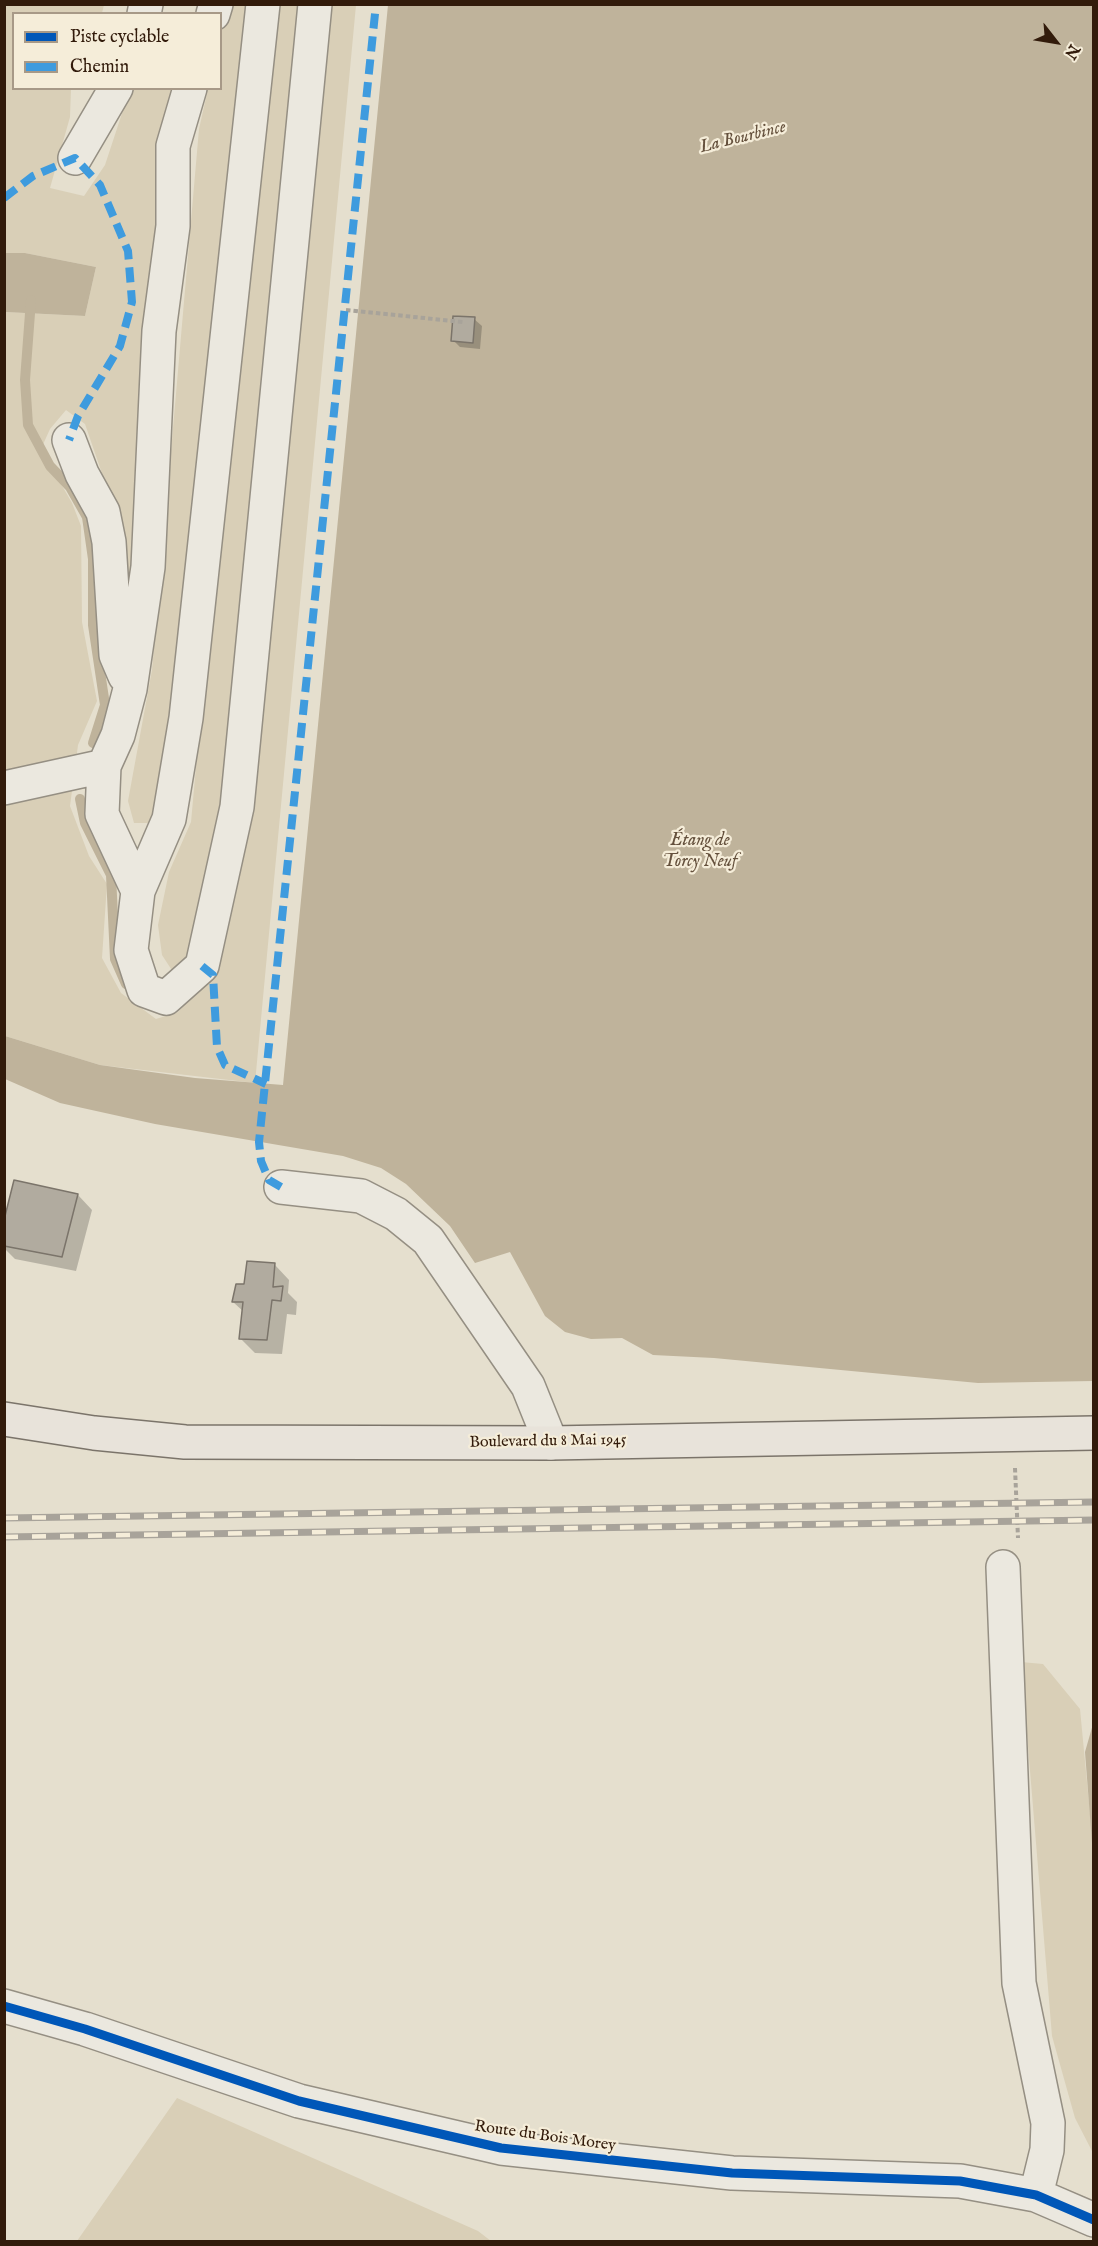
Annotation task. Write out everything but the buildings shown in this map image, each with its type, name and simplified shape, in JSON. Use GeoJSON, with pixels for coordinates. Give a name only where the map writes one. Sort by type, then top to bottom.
{"type":"FeatureCollection","features":[{"type":"Feature","properties":{"kind":"main road","name":"Boulevard du 8 Mai 1945"},"geometry":{"type":"LineString","coordinates":[[4,1419],[94,1433],[185,1442],[551,1443],[1094,1433]]}},
{"type":"Feature","properties":{"kind":"street"},"geometry":{"type":"LineString","coordinates":[[262,4],[186,718],[169,819],[138,891],[131,950],[144,990],[166,998],[202,966],[237,807],[315,4]]}},
{"type":"Feature","properties":{"kind":"street"},"geometry":{"type":"LineString","coordinates":[[75,158],[115,90]]}},
{"type":"Feature","properties":{"kind":"street"},"geometry":{"type":"LineString","coordinates":[[138,891],[102,814],[104,766],[118,735],[130,689],[148,567],[159,331],[172,226],[172,146],[189,90]]}},
{"type":"Feature","properties":{"kind":"street"},"geometry":{"type":"LineString","coordinates":[[69,440],[82,474],[103,512],[109,542],[116,655],[130,689]]}},
{"type":"Feature","properties":{"kind":"street"},"geometry":{"type":"LineString","coordinates":[[4,788],[104,766]]}},
{"type":"Feature","properties":{"kind":"street"},"geometry":{"type":"LineString","coordinates":[[281,1187],[361,1196],[396,1214],[428,1240],[528,1386],[551,1443]]}},
{"type":"Feature","properties":{"kind":"street"},"geometry":{"type":"LineString","coordinates":[[1003,1567],[1019,1983],[1048,2123],[1047,2150],[1036,2195]]}},
{"type":"Feature","properties":{"kind":"street","name":"Route du Bois Morey"},"geometry":{"type":"LineString","coordinates":[[4,2006],[85,2029],[299,2102],[501,2148],[732,2173],[960,2181],[1036,2195],[1094,2220]]}},
{"type":"Feature","properties":{"kind":"street"},"geometry":{"type":"LineString","coordinates":[[1089,2241],[1094,2224]]}},
{"type":"Feature","properties":{"kind":"path"},"geometry":{"type":"LineString","coordinates":[[346,310],[463,322]]}},
{"type":"Feature","properties":{"kind":"path"},"geometry":{"type":"LineString","coordinates":[[1003,1567],[1018,1544],[1016,1434]]}},
{"type":"Feature","properties":{"kind":"shaded area"},"geometry":{"type":"Polygon","coordinates":[[[5,5],[104,5],[102,12],[12,12],[12,90],[71,90],[70,117],[50,188],[84,196],[105,165],[130,90],[179,90],[161,252],[129,634],[106,485],[85,424],[66,410],[50,429],[41,449],[72,503],[81,526],[82,622],[97,701],[78,745],[70,806],[89,856],[107,884],[102,958],[121,993],[156,1019],[178,1012],[193,996],[223,948],[240,866],[326,5],[356,5],[255,1083],[100,1065],[5,1036],[4,312],[85,316],[96,267],[25,253],[5,253],[5,5]]]}},
{"type":"Feature","properties":{"kind":"shaded area"},"geometry":{"type":"Polygon","coordinates":[[[226,5],[250,5],[164,800],[150,823],[134,823],[128,801],[152,670],[199,129],[208,90],[222,90],[222,24],[226,5]]]}},
{"type":"Feature","properties":{"kind":"shaded area"},"geometry":{"type":"Polygon","coordinates":[[[265,5],[307,5],[227,799],[196,953],[175,975],[162,955],[158,925],[169,872],[191,822],[265,5]]]}},
{"type":"Feature","properties":{"kind":"shaded area"},"geometry":{"type":"Polygon","coordinates":[[[1021,1662],[1043,1664],[1080,1709],[1094,1856],[1093,2153],[1075,2118],[1052,2036],[1021,1662]]]}},
{"type":"Feature","properties":{"kind":"shaded area"},"geometry":{"type":"Polygon","coordinates":[[[177,2098],[478,2231],[491,2241],[77,2241],[177,2098]]]}},
{"type":"Feature","properties":{"kind":"water","name":"Étang de Torcy Neuf"},"geometry":{"type":"Polygon","coordinates":[[[388,5],[1093,5],[1093,1381],[978,1383],[714,1358],[653,1355],[622,1338],[591,1339],[565,1332],[545,1316],[510,1252],[475,1263],[450,1226],[406,1184],[381,1168],[343,1156],[155,1124],[60,1103],[5,1079],[5,1036],[100,1065],[195,1078],[283,1085],[388,5]]]}},
{"type":"Feature","properties":{"kind":"water"},"geometry":{"type":"Polygon","coordinates":[[[4,253],[25,253],[96,267],[85,316],[5,312],[4,253]]]}},
{"type":"Feature","properties":{"kind":"water"},"geometry":{"type":"Polygon","coordinates":[[[1094,1724],[1093,1856],[1085,1752],[1094,1724]]]}},
{"type":"Feature","properties":{"kind":"waterway"},"geometry":{"type":"LineString","coordinates":[[31,300],[25,380],[28,425],[50,466],[70,487],[87,517],[93,559],[93,625],[105,705],[93,743]]}},
{"type":"Feature","properties":{"kind":"waterway"},"geometry":{"type":"LineString","coordinates":[[80,799],[85,823],[111,875],[115,959],[126,984]]}},
{"type":"Feature","properties":{"kind":"railway"},"geometry":{"type":"LineString","coordinates":[[4,1518],[1094,1502]]}},
{"type":"Feature","properties":{"kind":"railway"},"geometry":{"type":"LineString","coordinates":[[4,1537],[1094,1520]]}},
{"type":"Feature","properties":{"kind":"marked path"},"geometry":{"type":"LineString","coordinates":[[281,1187],[269,1180],[261,1161],[259,1142],[376,4]]}},
{"type":"Feature","properties":{"kind":"marked path"},"geometry":{"type":"LineString","coordinates":[[4,198],[33,176],[75,158],[100,185],[128,251],[132,302],[120,346],[78,416],[69,440]]}},
{"type":"Feature","properties":{"kind":"marked path"},"geometry":{"type":"LineString","coordinates":[[202,966],[213,975],[217,1047],[225,1065],[266,1084]]}},
{"type":"Feature","properties":{"kind":"cycle path"},"geometry":{"type":"LineString","coordinates":[[4,2006],[85,2029],[299,2101],[501,2148],[732,2173],[960,2181],[1036,2195],[1094,2220]]}},
{"type":"Feature","properties":{"kind":"water label","name":"La Bourbince"},"geometry":{"type":"Point","coordinates":[743,138]}}]}
